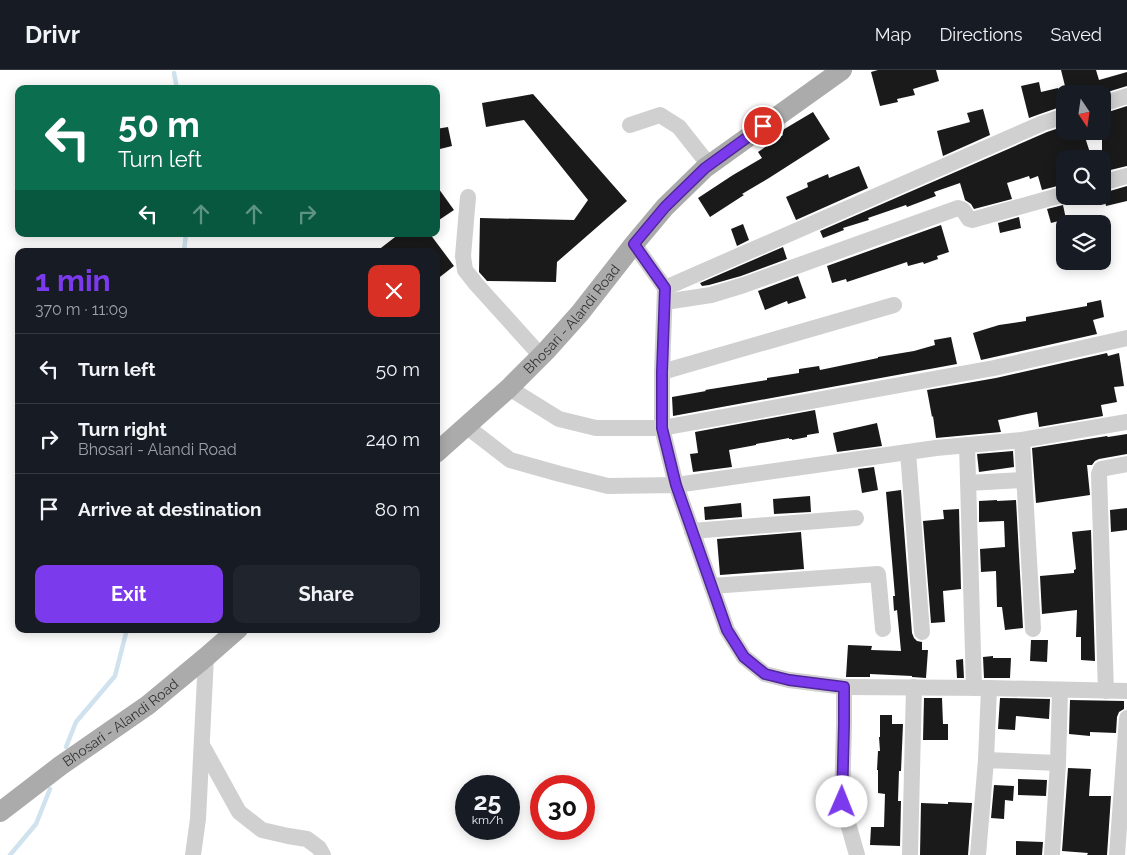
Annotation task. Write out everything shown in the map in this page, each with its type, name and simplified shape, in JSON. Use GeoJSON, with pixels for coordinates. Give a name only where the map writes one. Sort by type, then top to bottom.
{"type":"FeatureCollection","features":[{"type":"Feature","properties":{"kind":"main road","name":"Bhosari - Alandi Road"},"geometry":{"type":"LineString","coordinates":[[440,449],[509,388],[541,356],[580,314],[665,207],[709,165],[842,70]]}},
{"type":"Feature","properties":{"kind":"main road","name":"Bhosari - Alandi Road"},"geometry":{"type":"LineString","coordinates":[[0,812],[60,766],[148,704],[206,658],[234,633]]}},
{"type":"Feature","properties":{"kind":"street"},"geometry":{"type":"LineString","coordinates":[[1111,101],[1127,96]]}},
{"type":"Feature","properties":{"kind":"street"},"geometry":{"type":"LineString","coordinates":[[630,125],[660,115],[679,127],[709,165]]}},
{"type":"Feature","properties":{"kind":"street"},"geometry":{"type":"LineString","coordinates":[[665,295],[1034,127],[1056,119]]}},
{"type":"Feature","properties":{"kind":"street"},"geometry":{"type":"LineString","coordinates":[[1111,180],[1127,176]]}},
{"type":"Feature","properties":{"kind":"street"},"geometry":{"type":"LineString","coordinates":[[468,197],[463,256],[465,270],[541,356]]}},
{"type":"Feature","properties":{"kind":"street"},"geometry":{"type":"LineString","coordinates":[[665,295],[711,295],[744,286],[958,208],[964,210],[969,219],[972,220],[1056,197]]}},
{"type":"Feature","properties":{"kind":"street"},"geometry":{"type":"LineString","coordinates":[[634,244],[665,295],[662,428],[676,485],[727,630],[744,657],[765,674],[789,680],[844,687],[1127,692]]}},
{"type":"Feature","properties":{"kind":"street"},"geometry":{"type":"LineString","coordinates":[[662,372],[894,305]]}},
{"type":"Feature","properties":{"kind":"street"},"geometry":{"type":"LineString","coordinates":[[509,388],[559,418],[596,428],[662,428],[994,368],[1127,338]]}},
{"type":"Feature","properties":{"kind":"street"},"geometry":{"type":"LineString","coordinates":[[466,426],[510,460],[608,486],[676,485],[936,448],[1022,440],[1127,422]]}},
{"type":"Feature","properties":{"kind":"street"},"geometry":{"type":"LineString","coordinates":[[1022,440],[1033,629]]}},
{"type":"Feature","properties":{"kind":"street"},"geometry":{"type":"LineString","coordinates":[[967,445],[986,760],[978,855]]}},
{"type":"Feature","properties":{"kind":"street"},"geometry":{"type":"LineString","coordinates":[[908,452],[922,632]]}},
{"type":"Feature","properties":{"kind":"street"},"geometry":{"type":"LineString","coordinates":[[1106,691],[1098,474],[1101,469],[1127,464]]}},
{"type":"Feature","properties":{"kind":"street"},"geometry":{"type":"LineString","coordinates":[[968,483],[1024,480]]}},
{"type":"Feature","properties":{"kind":"street"},"geometry":{"type":"LineString","coordinates":[[692,531],[856,518]]}},
{"type":"Feature","properties":{"kind":"street"},"geometry":{"type":"LineString","coordinates":[[712,586],[878,574],[883,629]]}},
{"type":"Feature","properties":{"kind":"street"},"geometry":{"type":"LineString","coordinates":[[193,855],[198,819],[206,658]]}},
{"type":"Feature","properties":{"kind":"street"},"geometry":{"type":"LineString","coordinates":[[844,687],[842,802],[857,855]]}},
{"type":"Feature","properties":{"kind":"street"},"geometry":{"type":"LineString","coordinates":[[910,855],[914,688]]}},
{"type":"Feature","properties":{"kind":"street"},"geometry":{"type":"LineString","coordinates":[[1052,855],[1058,763],[1060,690]]}},
{"type":"Feature","properties":{"kind":"street"},"geometry":{"type":"LineString","coordinates":[[1116,855],[1124,797],[1127,718]]}},
{"type":"Feature","properties":{"kind":"street"},"geometry":{"type":"LineString","coordinates":[[202,745],[239,812],[262,830],[307,839],[319,848],[324,855]]}},
{"type":"Feature","properties":{"kind":"street"},"geometry":{"type":"LineString","coordinates":[[986,760],[1058,763]]}},
{"type":"Feature","properties":{"kind":"building"},"geometry":{"type":"Polygon","coordinates":[[[878,70],[936,70],[939,81],[913,89],[915,95],[897,99],[898,102],[880,106],[871,72],[878,70]]]}},
{"type":"Feature","properties":{"kind":"building"},"geometry":{"type":"Polygon","coordinates":[[[1061,70],[1096,70],[1099,80],[1127,72],[1127,86],[1111,91],[1111,85],[1065,85],[1061,70]]]}},
{"type":"Feature","properties":{"kind":"building"},"geometry":{"type":"Polygon","coordinates":[[[1039,82],[1041,92],[1056,88],[1056,108],[1029,118],[1021,86],[1039,82]]]}},
{"type":"Feature","properties":{"kind":"building"},"geometry":{"type":"Polygon","coordinates":[[[533,94],[627,201],[557,262],[556,282],[487,281],[479,272],[480,218],[574,220],[588,200],[524,120],[486,127],[482,103],[533,94]]]}},
{"type":"Feature","properties":{"kind":"building"},"geometry":{"type":"Polygon","coordinates":[[[1127,106],[1127,166],[1111,170],[1111,150],[1102,150],[1102,140],[1111,140],[1111,111],[1127,106]]]}},
{"type":"Feature","properties":{"kind":"building"},"geometry":{"type":"Polygon","coordinates":[[[983,109],[990,135],[943,156],[937,131],[970,122],[967,113],[983,109]]]}},
{"type":"Feature","properties":{"kind":"building"},"geometry":{"type":"Polygon","coordinates":[[[813,112],[830,139],[742,194],[744,195],[710,217],[698,198],[762,158],[758,152],[783,135],[781,131],[813,112]]]}},
{"type":"Feature","properties":{"kind":"building"},"geometry":{"type":"Polygon","coordinates":[[[448,127],[452,146],[440,149],[440,128],[448,127]]]}},
{"type":"Feature","properties":{"kind":"building"},"geometry":{"type":"Polygon","coordinates":[[[1056,129],[1056,140],[1086,140],[1089,150],[1056,150],[1056,186],[1042,190],[1038,176],[1030,179],[1029,176],[1007,183],[1012,199],[974,209],[965,200],[960,183],[934,192],[936,196],[907,207],[906,205],[868,218],[869,220],[843,228],[844,230],[823,238],[820,231],[1056,129]]]}},
{"type":"Feature","properties":{"kind":"building"},"geometry":{"type":"Polygon","coordinates":[[[859,166],[868,188],[796,220],[786,197],[808,187],[807,183],[828,174],[829,178],[859,166]]]}},
{"type":"Feature","properties":{"kind":"building"},"geometry":{"type":"Polygon","coordinates":[[[1127,186],[1127,201],[1111,205],[1111,191],[1127,186]]]}},
{"type":"Feature","properties":{"kind":"building"},"geometry":{"type":"Polygon","coordinates":[[[440,191],[454,210],[440,219],[440,191]]]}},
{"type":"Feature","properties":{"kind":"building"},"geometry":{"type":"Polygon","coordinates":[[[1063,205],[1065,215],[1056,215],[1056,222],[1051,223],[1047,209],[1063,205]]]}},
{"type":"Feature","properties":{"kind":"building"},"geometry":{"type":"Polygon","coordinates":[[[1019,217],[1021,228],[1000,233],[998,223],[1019,217]]]}},
{"type":"Feature","properties":{"kind":"building"},"geometry":{"type":"Polygon","coordinates":[[[743,224],[749,240],[737,246],[731,229],[743,224]]]}},
{"type":"Feature","properties":{"kind":"building"},"geometry":{"type":"Polygon","coordinates":[[[941,225],[949,252],[937,256],[938,259],[924,264],[923,262],[908,266],[907,262],[847,282],[846,279],[832,283],[827,266],[941,225]]]}},
{"type":"Feature","properties":{"kind":"building"},"geometry":{"type":"Polygon","coordinates":[[[395,237],[432,237],[454,266],[440,277],[440,248],[381,248],[395,237]]]}},
{"type":"Feature","properties":{"kind":"building"},"geometry":{"type":"Polygon","coordinates":[[[783,247],[787,259],[741,276],[709,285],[702,286],[700,283],[783,247]]]}},
{"type":"Feature","properties":{"kind":"building"},"geometry":{"type":"Polygon","coordinates":[[[798,276],[806,298],[788,304],[787,301],[765,310],[758,291],[798,276]]]}},
{"type":"Feature","properties":{"kind":"building"},"geometry":{"type":"Polygon","coordinates":[[[1101,300],[1104,317],[1093,320],[1097,334],[981,360],[973,333],[999,325],[1026,321],[1026,317],[1087,306],[1087,303],[1101,300]]]}},
{"type":"Feature","properties":{"kind":"building"},"geometry":{"type":"Polygon","coordinates":[[[951,337],[957,364],[673,416],[672,397],[799,373],[799,369],[819,366],[820,370],[914,351],[935,345],[934,340],[951,337]]]}},
{"type":"Feature","properties":{"kind":"building"},"geometry":{"type":"Polygon","coordinates":[[[1107,353],[1108,356],[1119,353],[1124,386],[1114,387],[1117,402],[1101,405],[1103,416],[1039,427],[1037,412],[998,420],[1001,432],[936,438],[927,390],[996,378],[1107,353]]]}},
{"type":"Feature","properties":{"kind":"building"},"geometry":{"type":"Polygon","coordinates":[[[815,410],[819,433],[792,440],[789,438],[729,450],[732,467],[693,472],[690,454],[698,453],[695,432],[815,410]]]}},
{"type":"Feature","properties":{"kind":"building"},"geometry":{"type":"Polygon","coordinates":[[[877,423],[882,446],[837,452],[833,433],[877,423]]]}},
{"type":"Feature","properties":{"kind":"building"},"geometry":{"type":"Polygon","coordinates":[[[1127,434],[1127,454],[1099,459],[1092,465],[1087,465],[1090,495],[1036,503],[1032,448],[1127,434]]]}},
{"type":"Feature","properties":{"kind":"building"},"geometry":{"type":"Polygon","coordinates":[[[1013,451],[1014,467],[979,472],[977,454],[1013,451]]]}},
{"type":"Feature","properties":{"kind":"building"},"geometry":{"type":"Polygon","coordinates":[[[874,467],[878,490],[862,493],[858,469],[874,467]]]}},
{"type":"Feature","properties":{"kind":"building"},"geometry":{"type":"Polygon","coordinates":[[[901,490],[912,633],[917,641],[922,642],[922,650],[928,650],[926,678],[870,674],[870,677],[846,677],[848,645],[872,646],[871,650],[901,651],[897,610],[894,611],[893,596],[895,596],[886,492],[901,490]]]}},
{"type":"Feature","properties":{"kind":"building"},"geometry":{"type":"Polygon","coordinates":[[[810,496],[811,512],[774,514],[773,499],[810,496]]]}},
{"type":"Feature","properties":{"kind":"building"},"geometry":{"type":"Polygon","coordinates":[[[1016,500],[1023,628],[1005,630],[1002,607],[997,607],[996,571],[981,572],[980,549],[1005,547],[1004,521],[979,522],[979,501],[1016,500]]]}},
{"type":"Feature","properties":{"kind":"building"},"geometry":{"type":"Polygon","coordinates":[[[741,503],[742,517],[705,520],[704,507],[741,503]]]}},
{"type":"Feature","properties":{"kind":"building"},"geometry":{"type":"Polygon","coordinates":[[[1127,508],[1127,530],[1111,532],[1110,510],[1127,508]]]}},
{"type":"Feature","properties":{"kind":"building"},"geometry":{"type":"Polygon","coordinates":[[[959,509],[961,589],[943,591],[945,622],[931,623],[923,521],[944,519],[943,510],[959,509]]]}},
{"type":"Feature","properties":{"kind":"building"},"geometry":{"type":"Polygon","coordinates":[[[1091,530],[1095,661],[1081,660],[1081,637],[1076,637],[1077,610],[1042,614],[1040,576],[1074,573],[1076,569],[1072,532],[1091,530]]]}},
{"type":"Feature","properties":{"kind":"building"},"geometry":{"type":"Polygon","coordinates":[[[801,532],[804,569],[720,575],[717,539],[801,532]]]}},
{"type":"Feature","properties":{"kind":"building"},"geometry":{"type":"Polygon","coordinates":[[[1031,640],[1048,640],[1047,662],[1030,661],[1031,640]]]}},
{"type":"Feature","properties":{"kind":"building"},"geometry":{"type":"Polygon","coordinates":[[[993,656],[993,658],[1011,658],[1010,678],[984,678],[983,657],[993,656]]]}},
{"type":"Feature","properties":{"kind":"building"},"geometry":{"type":"Polygon","coordinates":[[[963,659],[964,678],[957,678],[956,660],[963,659]]]}},
{"type":"Feature","properties":{"kind":"building"},"geometry":{"type":"Polygon","coordinates":[[[924,698],[942,698],[943,724],[948,724],[948,740],[923,740],[924,698]]]}},
{"type":"Feature","properties":{"kind":"building"},"geometry":{"type":"Polygon","coordinates":[[[1000,698],[1050,699],[1049,719],[1016,716],[1015,730],[998,729],[1000,698]]]}},
{"type":"Feature","properties":{"kind":"building"},"geometry":{"type":"Polygon","coordinates":[[[1070,700],[1124,701],[1124,709],[1119,712],[1117,717],[1116,733],[1090,732],[1090,736],[1069,734],[1070,700]]]}},
{"type":"Feature","properties":{"kind":"building"},"geometry":{"type":"Polygon","coordinates":[[[880,715],[892,715],[892,724],[903,724],[898,801],[901,801],[900,846],[870,845],[871,827],[884,827],[885,794],[878,793],[877,770],[878,751],[880,751],[880,715]]]}},
{"type":"Feature","properties":{"kind":"building"},"geometry":{"type":"Polygon","coordinates":[[[1068,768],[1091,769],[1089,796],[1111,796],[1107,855],[1087,855],[1088,853],[1062,851],[1068,768]]]}},
{"type":"Feature","properties":{"kind":"building"},"geometry":{"type":"Polygon","coordinates":[[[1018,779],[1047,780],[1046,796],[1018,795],[1018,779]]]}},
{"type":"Feature","properties":{"kind":"building"},"geometry":{"type":"Polygon","coordinates":[[[994,785],[1014,786],[1013,801],[1005,800],[1004,819],[991,818],[994,785]]]}},
{"type":"Feature","properties":{"kind":"building"},"geometry":{"type":"Polygon","coordinates":[[[948,802],[972,803],[968,855],[920,855],[921,803],[948,804],[948,802]]]}},
{"type":"Feature","properties":{"kind":"building"},"geometry":{"type":"Polygon","coordinates":[[[1016,841],[1043,842],[1042,855],[1016,855],[1016,841]]]}},
{"type":"Feature","properties":{"kind":"waterway"},"geometry":{"type":"LineString","coordinates":[[174,73],[176,85]]}},
{"type":"Feature","properties":{"kind":"waterway"},"geometry":{"type":"LineString","coordinates":[[184,248],[186,237]]}},
{"type":"Feature","properties":{"kind":"waterway"},"geometry":{"type":"LineString","coordinates":[[66,747],[76,722],[115,676],[126,633]]}},
{"type":"Feature","properties":{"kind":"waterway"},"geometry":{"type":"LineString","coordinates":[[10,855],[36,824],[50,789]]}},
{"type":"Feature","properties":{"kind":"route"},"geometry":{"type":"LineString","coordinates":[[763,126],[705,168],[665,207],[634,244],[665,288],[662,428],[676,485],[727,630],[744,657],[765,674],[789,680],[844,687],[842,802]]}}]}
